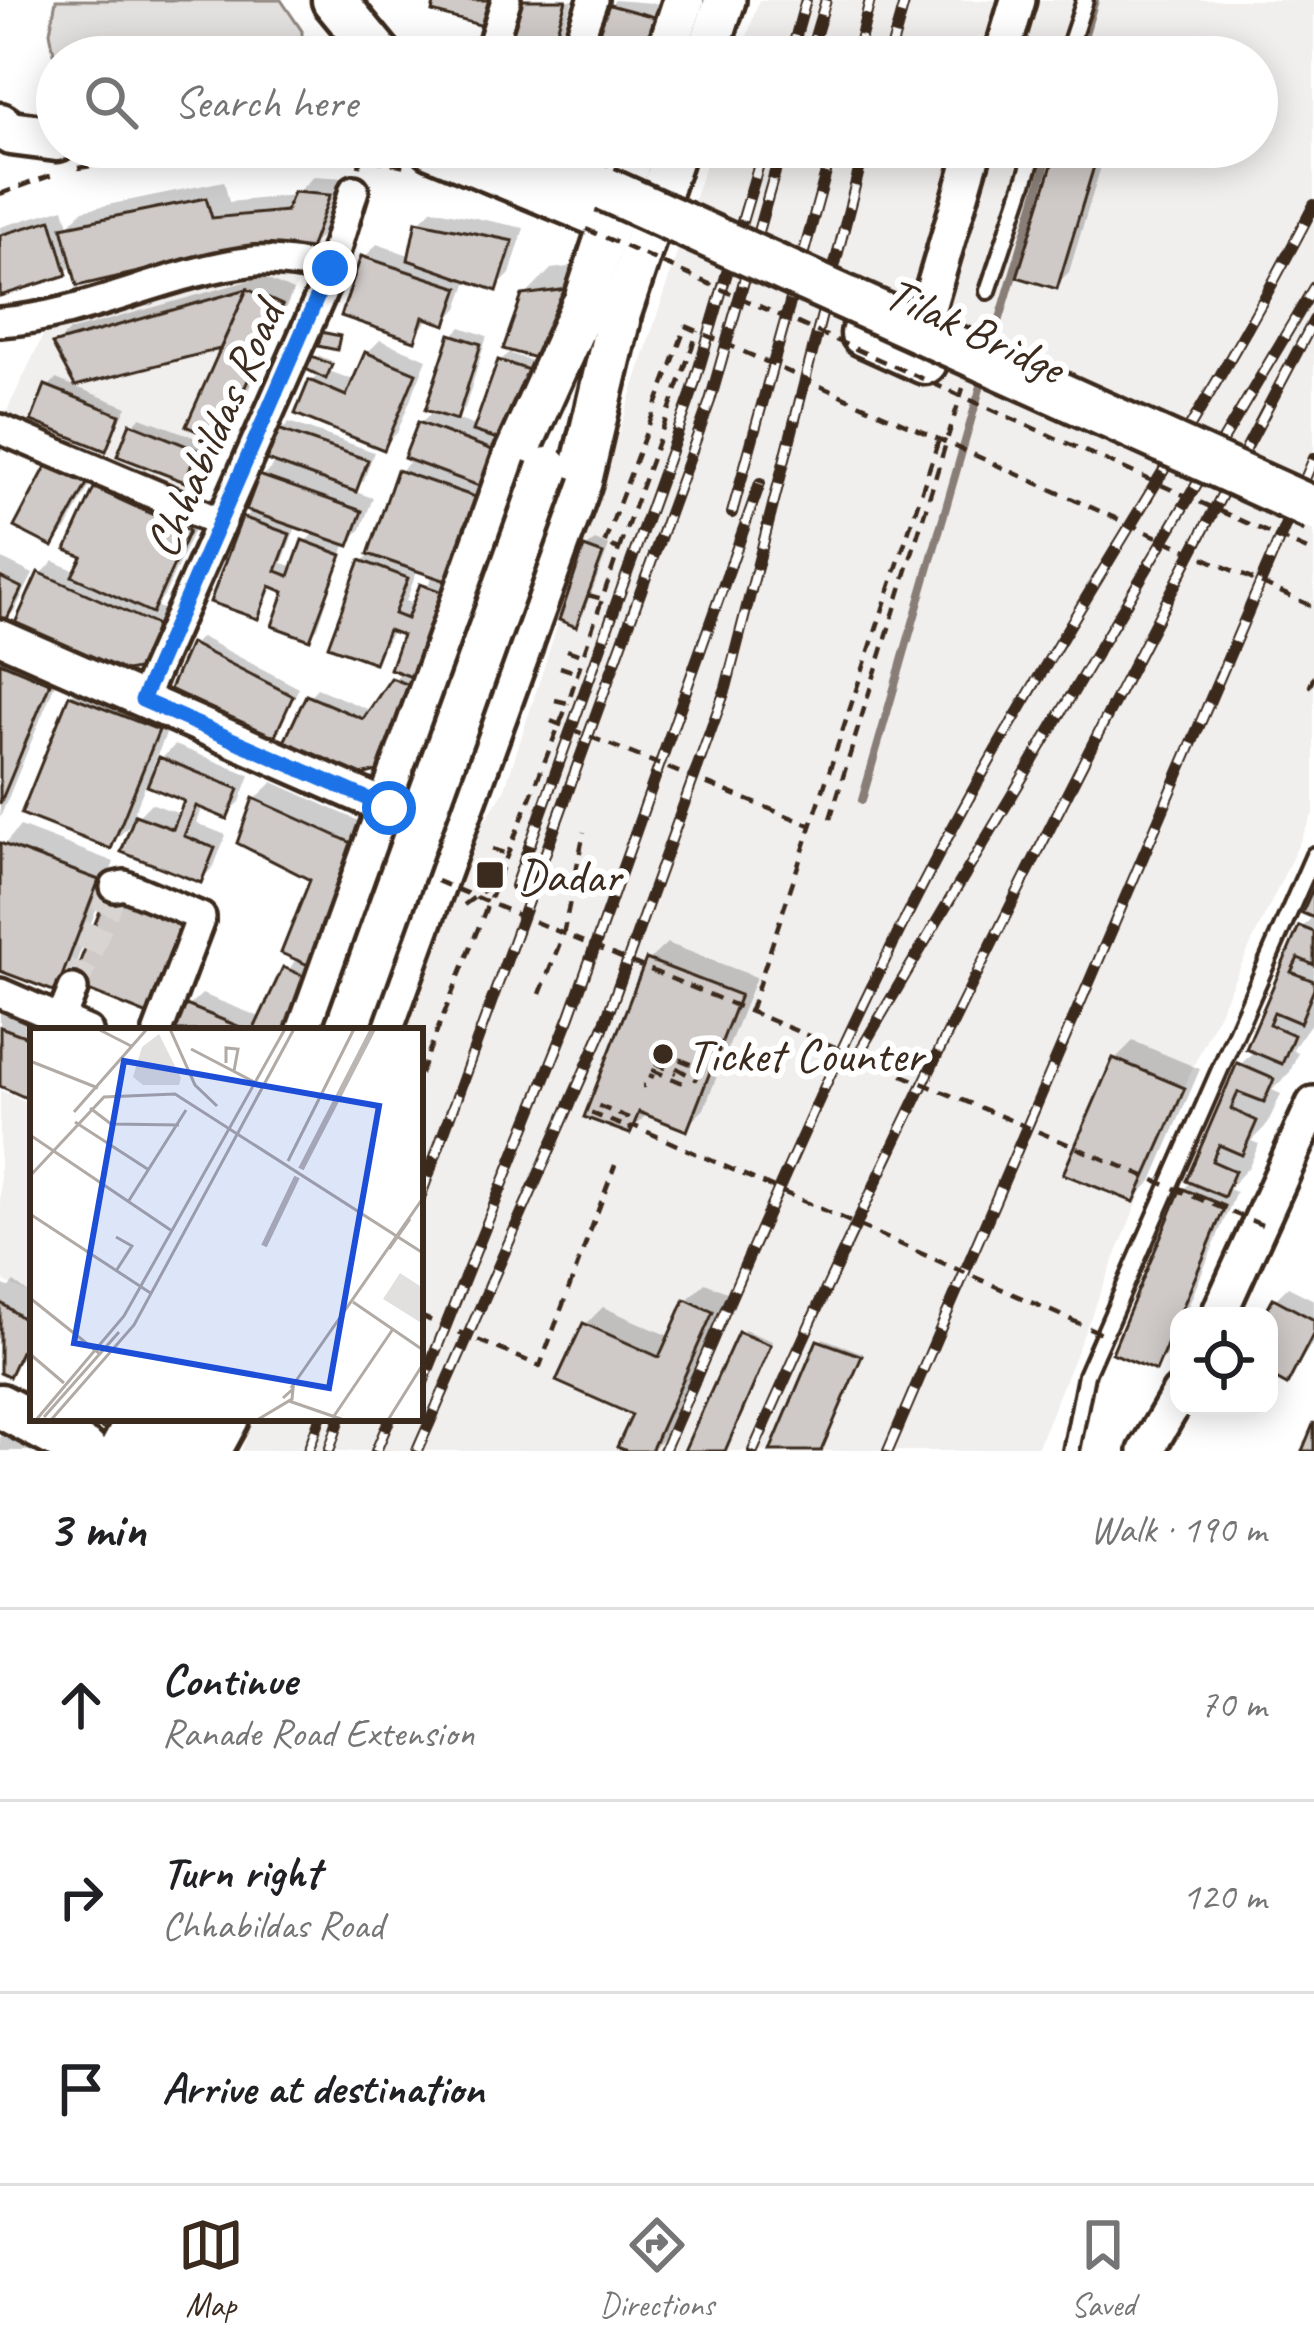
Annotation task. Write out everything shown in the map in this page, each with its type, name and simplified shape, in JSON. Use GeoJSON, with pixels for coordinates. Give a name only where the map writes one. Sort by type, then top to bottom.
{"type":"FeatureCollection","features":[{"type":"Feature","properties":{"kind":"main road"},"geometry":{"type":"LineString","coordinates":[[672,36],[684,0]]}},
{"type":"Feature","properties":{"kind":"main road"},"geometry":{"type":"LineString","coordinates":[[713,36],[725,0]]}},
{"type":"Feature","properties":{"kind":"main road"},"geometry":{"type":"LineString","coordinates":[[334,1],[338,36]]}},
{"type":"Feature","properties":{"kind":"main road"},"geometry":{"type":"LineString","coordinates":[[334,1],[363,36]]}},
{"type":"Feature","properties":{"kind":"main road"},"geometry":{"type":"LineString","coordinates":[[0,125],[11,133],[36,137]]}},
{"type":"Feature","properties":{"kind":"main road"},"geometry":{"type":"LineString","coordinates":[[0,160],[36,148]]}},
{"type":"Feature","properties":{"kind":"main road"},"geometry":{"type":"LineString","coordinates":[[456,168],[590,214]]}},
{"type":"Feature","properties":{"kind":"main road"},"geometry":{"type":"LineString","coordinates":[[541,168],[590,214]]}},
{"type":"Feature","properties":{"kind":"main road"},"geometry":{"type":"LineString","coordinates":[[382,1028],[457,896],[580,481],[600,315],[631,168]]}},
{"type":"Feature","properties":{"kind":"main road"},"geometry":{"type":"LineString","coordinates":[[347,1028],[600,315],[666,168]]}},
{"type":"Feature","properties":{"kind":"main road","name":"Tilak Bridge"},"geometry":{"type":"LineString","coordinates":[[590,214],[1314,509]]}},
{"type":"Feature","properties":{"kind":"main road"},"geometry":{"type":"LineString","coordinates":[[310,1028],[515,457],[600,315]]}},
{"type":"Feature","properties":{"kind":"main road","name":"Tilak Bridge"},"geometry":{"type":"LineString","coordinates":[[912,342],[1314,538]]}},
{"type":"Feature","properties":{"kind":"main road"},"geometry":{"type":"LineString","coordinates":[[0,1406],[85,1451]]}},
{"type":"Feature","properties":{"kind":"main road"},"geometry":{"type":"LineString","coordinates":[[121,1451],[138,1421]]}},
{"type":"Feature","properties":{"kind":"main road"},"geometry":{"type":"LineString","coordinates":[[165,1451],[181,1421]]}},
{"type":"Feature","properties":{"kind":"main road"},"geometry":{"type":"LineString","coordinates":[[209,1451],[224,1421]]}},
{"type":"Feature","properties":{"kind":"street"},"geometry":{"type":"LineString","coordinates":[[495,36],[506,0]]}},
{"type":"Feature","properties":{"kind":"street"},"geometry":{"type":"LineString","coordinates":[[580,36],[593,0]]}},
{"type":"Feature","properties":{"kind":"street"},"geometry":{"type":"LineString","coordinates":[[1007,36],[1018,0]]}},
{"type":"Feature","properties":{"kind":"street"},"geometry":{"type":"LineString","coordinates":[[912,342],[968,168]]}},
{"type":"Feature","properties":{"kind":"street","name":"Chhabildas Road"},"geometry":{"type":"LineString","coordinates":[[142,700],[330,268],[354,190]]}},
{"type":"Feature","properties":{"kind":"street"},"geometry":{"type":"LineString","coordinates":[[0,322],[48,318],[186,274],[260,260],[330,268]]}},
{"type":"Feature","properties":{"kind":"street"},"geometry":{"type":"LineString","coordinates":[[0,429],[222,523]]}},
{"type":"Feature","properties":{"kind":"street"},"geometry":{"type":"LineString","coordinates":[[0,638],[389,808]]}},
{"type":"Feature","properties":{"kind":"street"},"geometry":{"type":"LineString","coordinates":[[115,887],[124,885],[201,916],[159,1028]]}},
{"type":"Feature","properties":{"kind":"street"},"geometry":{"type":"LineString","coordinates":[[61,1019],[74,989]]}},
{"type":"Feature","properties":{"kind":"street"},"geometry":{"type":"LineString","coordinates":[[0,993],[81,1028]]}},
{"type":"Feature","properties":{"kind":"street"},"geometry":{"type":"LineString","coordinates":[[1222,1307],[1314,1104]]}},
{"type":"Feature","properties":{"kind":"street"},"geometry":{"type":"LineString","coordinates":[[1146,1451],[1170,1410]]}},
{"type":"Feature","properties":{"kind":"lane"},"geometry":{"type":"LineString","coordinates":[[1073,36],[1085,0]]}},
{"type":"Feature","properties":{"kind":"lane"},"geometry":{"type":"LineString","coordinates":[[988,292],[1029,168]]}},
{"type":"Feature","properties":{"kind":"lane"},"geometry":{"type":"LineString","coordinates":[[1071,1451],[1086,1375],[1314,856]]}},
{"type":"Feature","properties":{"kind":"path"},"geometry":{"type":"LineString","coordinates":[[0,194],[81,168]]}},
{"type":"Feature","properties":{"kind":"path"},"geometry":{"type":"LineString","coordinates":[[590,214],[1314,553]]}},
{"type":"Feature","properties":{"kind":"path"},"geometry":{"type":"LineString","coordinates":[[619,549],[604,544],[686,326],[1314,607]]}},
{"type":"Feature","properties":{"kind":"path"},"geometry":{"type":"LineString","coordinates":[[423,1066],[568,703],[602,594],[698,331]]}},
{"type":"Feature","properties":{"kind":"path"},"geometry":{"type":"LineString","coordinates":[[830,819],[925,526],[966,378]]}},
{"type":"Feature","properties":{"kind":"path"},"geometry":{"type":"LineString","coordinates":[[750,1012],[939,439]]}},
{"type":"Feature","properties":{"kind":"path"},"geometry":{"type":"LineString","coordinates":[[588,595],[602,594]]}},
{"type":"Feature","properties":{"kind":"path"},"geometry":{"type":"LineString","coordinates":[[567,650],[584,656]]}},
{"type":"Feature","properties":{"kind":"path"},"geometry":{"type":"LineString","coordinates":[[560,667],[578,673]]}},
{"type":"Feature","properties":{"kind":"path"},"geometry":{"type":"LineString","coordinates":[[1314,676],[1314,688]]}},
{"type":"Feature","properties":{"kind":"path"},"geometry":{"type":"LineString","coordinates":[[555,700],[568,703]]}},
{"type":"Feature","properties":{"kind":"path"},"geometry":{"type":"LineString","coordinates":[[551,722],[810,825]]}},
{"type":"Feature","properties":{"kind":"path"},"geometry":{"type":"LineString","coordinates":[[540,994],[563,935],[584,832]]}},
{"type":"Feature","properties":{"kind":"path"},"geometry":{"type":"LineString","coordinates":[[492,848],[507,854],[500,869]]}},
{"type":"Feature","properties":{"kind":"path"},"geometry":{"type":"LineString","coordinates":[[482,893],[493,885]]}},
{"type":"Feature","properties":{"kind":"path"},"geometry":{"type":"LineString","coordinates":[[457,896],[490,896]]}},
{"type":"Feature","properties":{"kind":"path"},"geometry":{"type":"LineString","coordinates":[[457,896],[485,911]]}},
{"type":"Feature","properties":{"kind":"path"},"geometry":{"type":"LineString","coordinates":[[457,896],[563,935],[1262,1225]]}},
{"type":"Feature","properties":{"kind":"path"},"geometry":{"type":"LineString","coordinates":[[655,1066],[694,1064]]}},
{"type":"Feature","properties":{"kind":"path"},"geometry":{"type":"LineString","coordinates":[[655,1066],[676,1073]]}},
{"type":"Feature","properties":{"kind":"path"},"geometry":{"type":"LineString","coordinates":[[655,1066],[697,1080]]}},
{"type":"Feature","properties":{"kind":"path"},"geometry":{"type":"LineString","coordinates":[[655,1066],[685,1084]]}},
{"type":"Feature","properties":{"kind":"path"},"geometry":{"type":"LineString","coordinates":[[636,1121],[596,1105],[592,1114],[634,1126],[1103,1334]]}},
{"type":"Feature","properties":{"kind":"path"},"geometry":{"type":"LineString","coordinates":[[423,1317],[540,1366],[615,1165]]}},
{"type":"Feature","properties":{"kind":"shaded area"},"geometry":{"type":"Polygon","coordinates":[[[56,0],[281,0],[302,36],[51,36],[56,0]]]}},
{"type":"Feature","properties":{"kind":"shaded area"},"geometry":{"type":"Polygon","coordinates":[[[759,0],[1314,0],[1314,812],[1192,1069],[1036,1451],[241,1451],[252,1421],[423,1421],[423,1028],[395,1028],[452,872],[504,791],[704,168],[1278,168],[1278,36],[747,36],[759,0]]]}},
{"type":"Feature","properties":{"kind":"shaded area"},"geometry":{"type":"Polygon","coordinates":[[[251,267],[297,284],[200,502],[5,415],[48,325],[251,267]]]}},
{"type":"Feature","properties":{"kind":"shaded area"},"geometry":{"type":"Polygon","coordinates":[[[0,1090],[30,1104],[30,1294],[0,1279],[0,1090]]]}},
{"type":"Feature","properties":{"kind":"building"},"geometry":{"type":"Polygon","coordinates":[[[435,0],[490,0],[483,26],[432,12],[435,0]]]}},
{"type":"Feature","properties":{"kind":"building"},"geometry":{"type":"Polygon","coordinates":[[[522,0],[566,0],[555,36],[511,36],[522,0]]]}},
{"type":"Feature","properties":{"kind":"building"},"geometry":{"type":"Polygon","coordinates":[[[606,4],[655,17],[650,36],[597,36],[606,4]]]}},
{"type":"Feature","properties":{"kind":"building"},"geometry":{"type":"Polygon","coordinates":[[[1051,168],[1093,168],[1057,289],[1017,277],[1051,168]]]}},
{"type":"Feature","properties":{"kind":"building"},"geometry":{"type":"Polygon","coordinates":[[[293,192],[330,195],[309,252],[200,258],[77,286],[62,227],[206,198],[212,218],[286,211],[293,192]]]}},
{"type":"Feature","properties":{"kind":"building"},"geometry":{"type":"Polygon","coordinates":[[[51,220],[67,275],[0,296],[0,235],[51,220]]]}},
{"type":"Feature","properties":{"kind":"building"},"geometry":{"type":"Polygon","coordinates":[[[416,221],[513,241],[497,291],[408,260],[416,221]]]}},
{"type":"Feature","properties":{"kind":"building"},"geometry":{"type":"Polygon","coordinates":[[[361,256],[459,288],[446,325],[423,317],[415,341],[341,316],[361,256]]]}},
{"type":"Feature","properties":{"kind":"building"},"geometry":{"type":"Polygon","coordinates":[[[247,289],[282,305],[220,442],[186,426],[247,289]]]}},
{"type":"Feature","properties":{"kind":"building"},"geometry":{"type":"Polygon","coordinates":[[[247,289],[220,349],[75,386],[52,344],[247,289]]]}},
{"type":"Feature","properties":{"kind":"building"},"geometry":{"type":"Polygon","coordinates":[[[568,289],[546,361],[503,349],[522,295],[568,289]]]}},
{"type":"Feature","properties":{"kind":"building"},"geometry":{"type":"Polygon","coordinates":[[[321,332],[340,336],[337,350],[318,346],[321,332]]]}},
{"type":"Feature","properties":{"kind":"building"},"geometry":{"type":"Polygon","coordinates":[[[450,334],[481,344],[457,420],[425,410],[450,334]]]}},
{"type":"Feature","properties":{"kind":"building"},"geometry":{"type":"Polygon","coordinates":[[[365,352],[416,373],[384,450],[295,414],[309,380],[346,396],[365,352]]]}},
{"type":"Feature","properties":{"kind":"building"},"geometry":{"type":"Polygon","coordinates":[[[312,356],[332,365],[326,379],[306,369],[312,356]]]}},
{"type":"Feature","properties":{"kind":"building"},"geometry":{"type":"Polygon","coordinates":[[[498,360],[538,373],[513,444],[473,431],[498,360]]]}},
{"type":"Feature","properties":{"kind":"building"},"geometry":{"type":"Polygon","coordinates":[[[45,385],[120,415],[106,451],[31,421],[45,385]]]}},
{"type":"Feature","properties":{"kind":"building"},"geometry":{"type":"Polygon","coordinates":[[[418,422],[503,454],[490,490],[404,458],[418,422]]]}},
{"type":"Feature","properties":{"kind":"building"},"geometry":{"type":"Polygon","coordinates":[[[130,423],[197,450],[185,482],[117,456],[130,423]]]}},
{"type":"Feature","properties":{"kind":"building"},"geometry":{"type":"Polygon","coordinates":[[[278,429],[368,460],[356,492],[267,460],[278,429]]]}},
{"type":"Feature","properties":{"kind":"building"},"geometry":{"type":"Polygon","coordinates":[[[50,459],[89,480],[53,547],[14,527],[50,459]]]}},
{"type":"Feature","properties":{"kind":"building"},"geometry":{"type":"Polygon","coordinates":[[[397,470],[484,500],[455,584],[368,554],[397,470]]]}},
{"type":"Feature","properties":{"kind":"building"},"geometry":{"type":"Polygon","coordinates":[[[259,475],[362,511],[349,546],[246,510],[259,475]]]}},
{"type":"Feature","properties":{"kind":"building"},"geometry":{"type":"Polygon","coordinates":[[[94,488],[189,531],[152,613],[72,576],[82,557],[66,550],[94,488]]]}},
{"type":"Feature","properties":{"kind":"building"},"geometry":{"type":"Polygon","coordinates":[[[242,517],[290,534],[276,571],[289,576],[302,540],[342,555],[310,640],[272,626],[284,592],[270,586],[258,619],[210,602],[242,517]]]}},
{"type":"Feature","properties":{"kind":"building"},"geometry":{"type":"Polygon","coordinates":[[[584,547],[603,554],[576,627],[559,620],[584,547]]]}},
{"type":"Feature","properties":{"kind":"building"},"geometry":{"type":"Polygon","coordinates":[[[360,560],[408,578],[394,614],[407,619],[420,584],[459,598],[428,683],[390,669],[402,635],[388,630],[375,663],[328,646],[360,560]]]}},
{"type":"Feature","properties":{"kind":"building"},"geometry":{"type":"Polygon","coordinates":[[[38,572],[156,625],[149,652],[137,669],[116,673],[12,630],[38,572]]]}},
{"type":"Feature","properties":{"kind":"building"},"geometry":{"type":"Polygon","coordinates":[[[0,577],[22,588],[3,627],[0,626],[0,577]]]}},
{"type":"Feature","properties":{"kind":"building"},"geometry":{"type":"Polygon","coordinates":[[[190,643],[293,696],[274,738],[170,689],[190,643]]]}},
{"type":"Feature","properties":{"kind":"building"},"geometry":{"type":"Polygon","coordinates":[[[0,662],[50,683],[0,804],[0,662]]]}},
{"type":"Feature","properties":{"kind":"building"},"geometry":{"type":"Polygon","coordinates":[[[391,678],[423,690],[390,768],[357,776],[284,742],[306,695],[363,719],[391,678]]]}},
{"type":"Feature","properties":{"kind":"building"},"geometry":{"type":"Polygon","coordinates":[[[69,695],[159,730],[111,849],[21,814],[69,695]]]}},
{"type":"Feature","properties":{"kind":"building"},"geometry":{"type":"Polygon","coordinates":[[[159,757],[239,789],[227,819],[196,806],[184,836],[215,848],[201,883],[121,852],[135,815],[173,829],[184,801],[147,786],[159,757]]]}},
{"type":"Feature","properties":{"kind":"building"},"geometry":{"type":"Polygon","coordinates":[[[253,798],[365,849],[322,971],[281,953],[310,880],[237,843],[253,798]]]}},
{"type":"Feature","properties":{"kind":"building"},"geometry":{"type":"Polygon","coordinates":[[[0,843],[99,880],[56,992],[0,971],[0,843]]]}},
{"type":"Feature","properties":{"kind":"building"},"geometry":{"type":"Polygon","coordinates":[[[110,886],[192,919],[153,1017],[71,984],[110,886]]]}},
{"type":"Feature","properties":{"kind":"building"},"geometry":{"type":"Polygon","coordinates":[[[1314,886],[1314,918],[1302,913],[1314,886]]]}},
{"type":"Feature","properties":{"kind":"building"},"geometry":{"type":"Polygon","coordinates":[[[1299,926],[1314,932],[1314,965],[1298,958],[1291,972],[1314,981],[1314,989],[1300,1023],[1274,1012],[1269,1024],[1294,1035],[1282,1064],[1246,1049],[1299,926]]]}},
{"type":"Feature","properties":{"kind":"building","name":"Ticket Counter"},"geometry":{"type":"Polygon","coordinates":[[[646,959],[740,995],[687,1131],[639,1112],[630,1134],[584,1117],[646,959]]]}},
{"type":"Feature","properties":{"kind":"building"},"geometry":{"type":"Polygon","coordinates":[[[283,967],[315,981],[298,1028],[254,1028],[283,967]]]}},
{"type":"Feature","properties":{"kind":"building"},"geometry":{"type":"Polygon","coordinates":[[[186,1005],[243,1028],[176,1028],[186,1005]]]}},
{"type":"Feature","properties":{"kind":"building"},"geometry":{"type":"Polygon","coordinates":[[[0,1027],[30,1038],[30,1100],[0,1086],[0,1027]]]}},
{"type":"Feature","properties":{"kind":"building"},"geometry":{"type":"Polygon","coordinates":[[[1113,1058],[1185,1088],[1134,1202],[1063,1174],[1113,1058]]]}},
{"type":"Feature","properties":{"kind":"building"},"geometry":{"type":"Polygon","coordinates":[[[1237,1063],[1274,1079],[1264,1102],[1238,1092],[1231,1109],[1257,1121],[1242,1155],[1219,1145],[1212,1161],[1235,1171],[1224,1197],[1186,1181],[1237,1063]]]}},
{"type":"Feature","properties":{"kind":"building"},"geometry":{"type":"Polygon","coordinates":[[[1181,1188],[1225,1206],[1183,1307],[1170,1307],[1170,1338],[1156,1371],[1112,1353],[1181,1188]]]}},
{"type":"Feature","properties":{"kind":"building"},"geometry":{"type":"Polygon","coordinates":[[[1273,1298],[1314,1320],[1314,1333],[1287,1385],[1278,1380],[1278,1307],[1268,1307],[1273,1298]]]}},
{"type":"Feature","properties":{"kind":"building"},"geometry":{"type":"Polygon","coordinates":[[[685,1299],[713,1312],[651,1451],[617,1447],[632,1415],[556,1381],[583,1323],[659,1357],[685,1299]]]}},
{"type":"Feature","properties":{"kind":"building"},"geometry":{"type":"Polygon","coordinates":[[[0,1302],[30,1324],[30,1332],[9,1377],[0,1373],[0,1302]]]}},
{"type":"Feature","properties":{"kind":"building"},"geometry":{"type":"Polygon","coordinates":[[[738,1332],[771,1345],[725,1451],[684,1451],[738,1332]]]}},
{"type":"Feature","properties":{"kind":"building"},"geometry":{"type":"Polygon","coordinates":[[[817,1340],[862,1356],[821,1451],[770,1451],[817,1340]]]}},
{"type":"Feature","properties":{"kind":"building"},"geometry":{"type":"Polygon","coordinates":[[[89,1421],[124,1421],[115,1436],[89,1421]]]}},
{"type":"Feature","properties":{"kind":"building"},"geometry":{"type":"Polygon","coordinates":[[[1314,1422],[1314,1451],[1302,1451],[1314,1422]]]}},
{"type":"Feature","properties":{"kind":"waterway"},"geometry":{"type":"LineString","coordinates":[[1084,36],[1095,0]]}},
{"type":"Feature","properties":{"kind":"waterway"},"geometry":{"type":"LineString","coordinates":[[991,349],[1045,168]]}},
{"type":"Feature","properties":{"kind":"waterway"},"geometry":{"type":"LineString","coordinates":[[862,800],[984,375]]}},
{"type":"Feature","properties":{"kind":"tunnel"},"geometry":{"type":"LineString","coordinates":[[73,989],[115,887]]}},
{"type":"Feature","properties":{"kind":"railway"},"geometry":{"type":"LineString","coordinates":[[796,36],[806,0]]}},
{"type":"Feature","properties":{"kind":"railway"},"geometry":{"type":"LineString","coordinates":[[815,36],[826,0]]}},
{"type":"Feature","properties":{"kind":"railway"},"geometry":{"type":"LineString","coordinates":[[861,36],[870,0]]}},
{"type":"Feature","properties":{"kind":"railway"},"geometry":{"type":"LineString","coordinates":[[895,36],[905,0]]}},
{"type":"Feature","properties":{"kind":"railway"},"geometry":{"type":"LineString","coordinates":[[515,886],[691,395],[758,168]]}},
{"type":"Feature","properties":{"kind":"railway"},"geometry":{"type":"LineString","coordinates":[[423,1190],[710,401],[776,168]]}},
{"type":"Feature","properties":{"kind":"railway"},"geometry":{"type":"LineString","coordinates":[[732,513],[827,168]]}},
{"type":"Feature","properties":{"kind":"railway"},"geometry":{"type":"LineString","coordinates":[[417,1451],[602,1031],[726,688],[860,168]]}},
{"type":"Feature","properties":{"kind":"railway"},"geometry":{"type":"LineString","coordinates":[[664,1451],[814,1111],[936,860],[1022,706],[1235,350],[1314,205]]}},
{"type":"Feature","properties":{"kind":"railway"},"geometry":{"type":"LineString","coordinates":[[857,1056],[1314,287]]}},
{"type":"Feature","properties":{"kind":"railway"},"geometry":{"type":"LineString","coordinates":[[753,1451],[953,1022],[1314,320]]}},
{"type":"Feature","properties":{"kind":"railway"},"geometry":{"type":"LineString","coordinates":[[888,1451],[1314,458]]}},
{"type":"Feature","properties":{"kind":"railway"},"geometry":{"type":"LineString","coordinates":[[423,1383],[570,1016],[760,483]]}},
{"type":"Feature","properties":{"kind":"railway"},"geometry":{"type":"LineString","coordinates":[[308,1451],[319,1421]]}},
{"type":"Feature","properties":{"kind":"railway"},"geometry":{"type":"LineString","coordinates":[[329,1451],[339,1421]]}},
{"type":"Feature","properties":{"kind":"railway"},"geometry":{"type":"LineString","coordinates":[[376,1451],[389,1421]]}},
{"type":"Feature","properties":{"kind":"place","name":"Dadar"},"geometry":{"type":"Point","coordinates":[490,875]}},
{"type":"Feature","properties":{"kind":"place","name":"Ticket Counter"},"geometry":{"type":"Point","coordinates":[663,1054]}},
{"type":"Feature","properties":{"kind":"route"},"geometry":{"type":"LineString","coordinates":[[330,268],[142,700],[389,808]]}}]}
